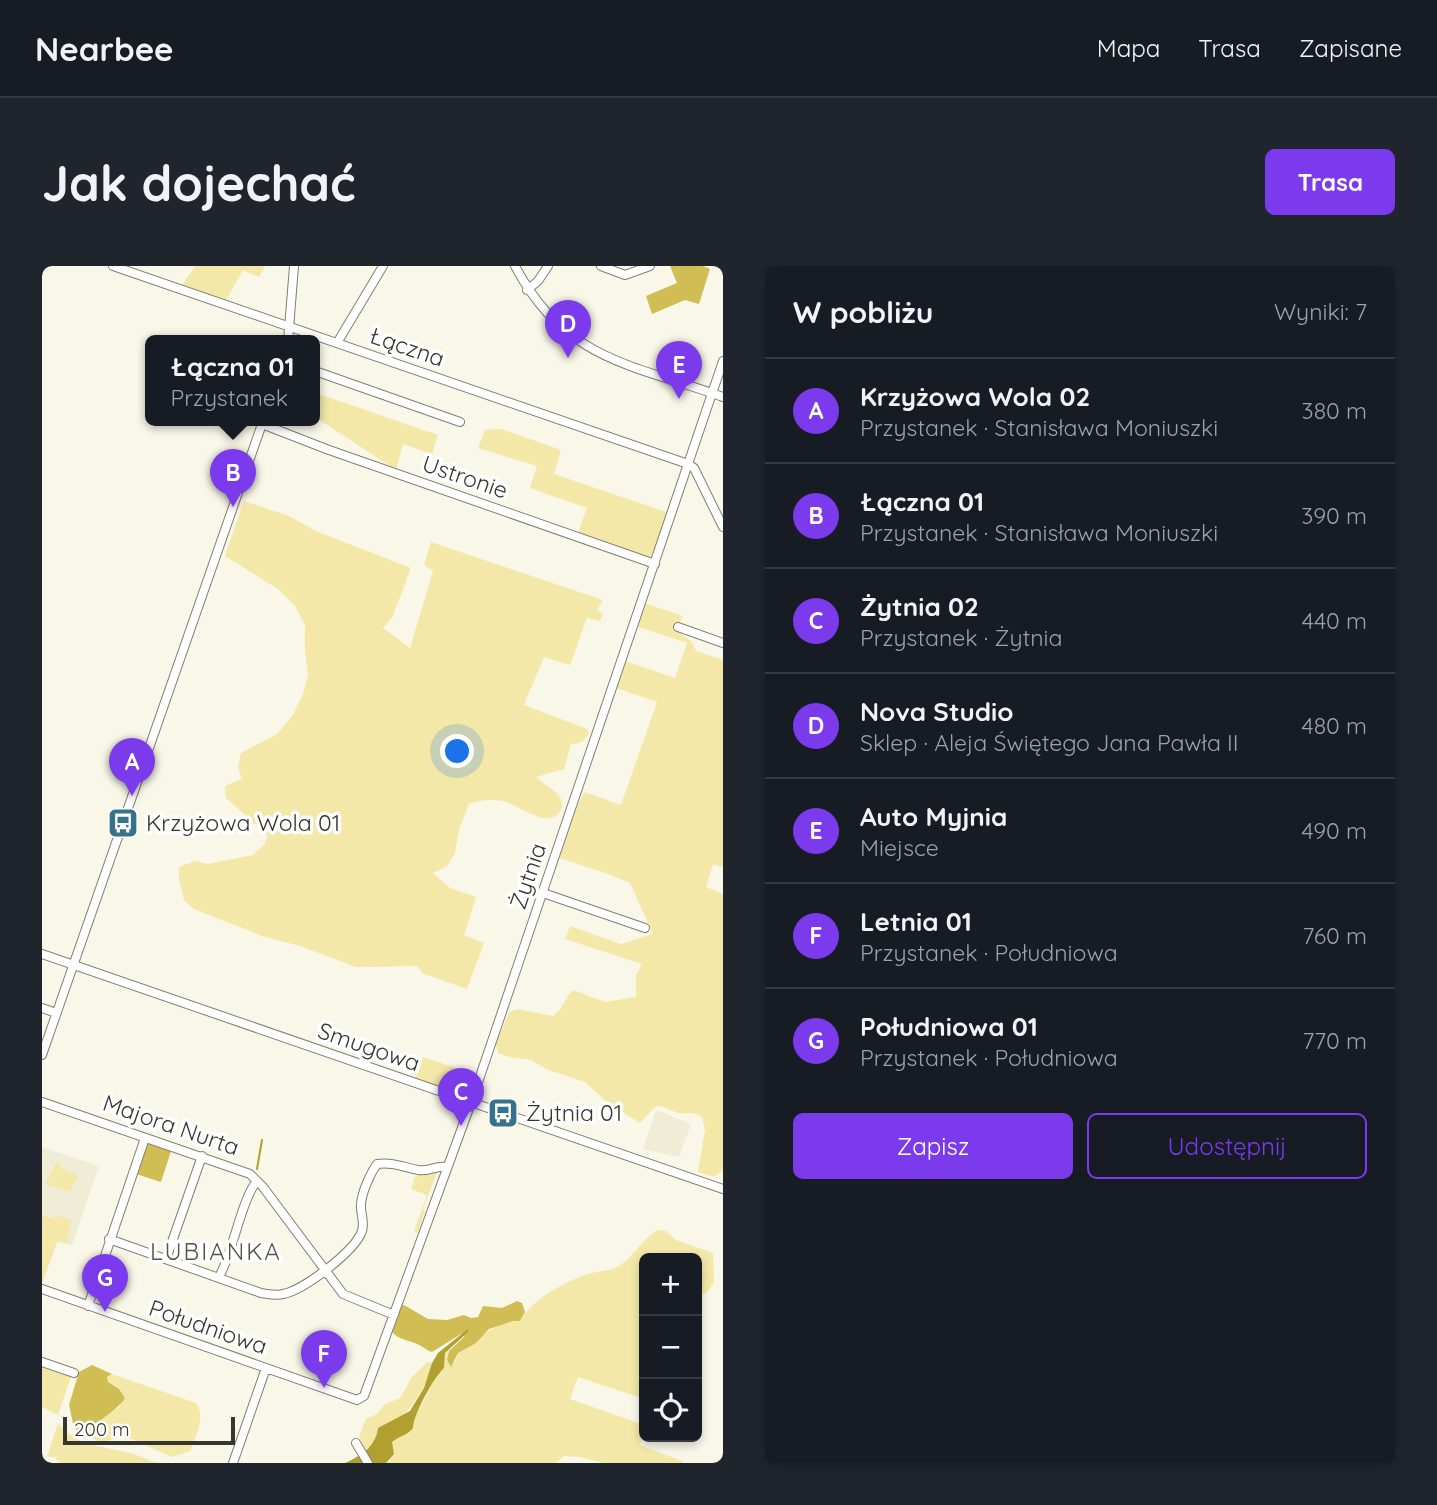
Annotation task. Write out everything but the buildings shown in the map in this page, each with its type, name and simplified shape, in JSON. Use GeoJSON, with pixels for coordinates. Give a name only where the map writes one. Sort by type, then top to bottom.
{"type":"FeatureCollection","features":[{"type":"Feature","properties":{"kind":"street","name":"Łączna"},"geometry":{"type":"LineString","coordinates":[[113,266],[313,335]]}},
{"type":"Feature","properties":{"kind":"street"},"geometry":{"type":"LineString","coordinates":[[288,335],[294,266]]}},
{"type":"Feature","properties":{"kind":"street"},"geometry":{"type":"LineString","coordinates":[[337,343],[383,266]]}},
{"type":"Feature","properties":{"kind":"street"},"geometry":{"type":"LineString","coordinates":[[515,266],[527,290],[550,318],[588,348],[723,397]]}},
{"type":"Feature","properties":{"kind":"street"},"geometry":{"type":"LineString","coordinates":[[527,290],[538,281],[548,266]]}},
{"type":"Feature","properties":{"kind":"street"},"geometry":{"type":"LineString","coordinates":[[601,266],[625,275],[650,266]]}},
{"type":"Feature","properties":{"kind":"street","name":"Łączna"},"geometry":{"type":"LineString","coordinates":[[320,337],[688,464]]}},
{"type":"Feature","properties":{"kind":"street","name":"Żytnia"},"geometry":{"type":"LineString","coordinates":[[361,1399],[471,1103],[723,361]]}},
{"type":"Feature","properties":{"kind":"street"},"geometry":{"type":"LineString","coordinates":[[320,373],[460,422]]}},
{"type":"Feature","properties":{"kind":"street"},"geometry":{"type":"LineString","coordinates":[[42,1055],[262,426]]}},
{"type":"Feature","properties":{"kind":"street","name":"Ustronie"},"geometry":{"type":"LineString","coordinates":[[270,426],[329,450],[655,564]]}},
{"type":"Feature","properties":{"kind":"street"},"geometry":{"type":"LineString","coordinates":[[688,464],[694,468],[723,527]]}},
{"type":"Feature","properties":{"kind":"street"},"geometry":{"type":"LineString","coordinates":[[678,627],[723,643]]}},
{"type":"Feature","properties":{"kind":"street"},"geometry":{"type":"LineString","coordinates":[[543,893],[645,928]]}},
{"type":"Feature","properties":{"kind":"street","name":"Smugowa"},"geometry":{"type":"LineString","coordinates":[[42,954],[723,1189]]}},
{"type":"Feature","properties":{"kind":"street"},"geometry":{"type":"LineString","coordinates":[[42,1008],[56,1013]]}},
{"type":"Feature","properties":{"kind":"street","name":"Majora Nurta"},"geometry":{"type":"LineString","coordinates":[[42,1102],[250,1174],[343,1294],[394,1315]]}},
{"type":"Feature","properties":{"kind":"street"},"geometry":{"type":"LineString","coordinates":[[88,1306],[145,1138]]}},
{"type":"Feature","properties":{"kind":"street"},"geometry":{"type":"LineString","coordinates":[[166,1259],[202,1156]]}},
{"type":"Feature","properties":{"kind":"street"},"geometry":{"type":"LineString","coordinates":[[109,1239],[261,1293],[277,1295],[292,1291],[346,1254],[359,1236],[364,1216],[360,1205],[377,1164],[391,1162],[417,1170],[447,1167]]}},
{"type":"Feature","properties":{"kind":"street"},"geometry":{"type":"LineString","coordinates":[[219,1277],[227,1262],[250,1192],[257,1181]]}},
{"type":"Feature","properties":{"kind":"street","name":"Południowa"},"geometry":{"type":"LineString","coordinates":[[42,1290],[361,1399]]}},
{"type":"Feature","properties":{"kind":"street"},"geometry":{"type":"LineString","coordinates":[[42,1362],[74,1373]]}},
{"type":"Feature","properties":{"kind":"street"},"geometry":{"type":"LineString","coordinates":[[233,1463],[266,1368]]}},
{"type":"Feature","properties":{"kind":"street"},"geometry":{"type":"LineString","coordinates":[[356,1443],[368,1463]]}},
{"type":"Feature","properties":{"kind":"shaded area"},"geometry":{"type":"Polygon","coordinates":[[[195,266],[265,266],[259,277],[243,270],[226,300],[182,285],[195,266]]]}},
{"type":"Feature","properties":{"kind":"shaded area"},"geometry":{"type":"Polygon","coordinates":[[[670,266],[703,266],[710,269],[699,304],[685,300],[652,314],[646,296],[677,283],[670,266]]]}},
{"type":"Feature","properties":{"kind":"shaded area"},"geometry":{"type":"Polygon","coordinates":[[[320,394],[438,435],[432,454],[403,444],[396,470],[320,420],[320,394]]]}},
{"type":"Feature","properties":{"kind":"shaded area"},"geometry":{"type":"Polygon","coordinates":[[[502,429],[561,450],[554,474],[669,513],[653,555],[649,557],[578,533],[587,508],[530,488],[537,466],[478,448],[485,430],[502,429]]]}},
{"type":"Feature","properties":{"kind":"shaded area"},"geometry":{"type":"Polygon","coordinates":[[[244,501],[289,516],[318,532],[411,568],[392,618],[383,628],[410,648],[433,571],[424,565],[431,542],[603,600],[597,610],[603,614],[600,621],[587,618],[570,665],[544,657],[524,705],[587,729],[589,733],[582,742],[571,744],[564,769],[536,777],[558,795],[561,809],[556,816],[542,818],[502,801],[486,800],[469,804],[459,829],[455,853],[447,866],[433,873],[450,888],[476,897],[464,935],[484,943],[467,989],[422,973],[418,966],[356,967],[300,946],[262,936],[194,909],[184,900],[179,867],[194,861],[208,864],[253,855],[264,845],[268,836],[226,798],[225,786],[242,779],[238,768],[241,753],[277,734],[293,715],[308,675],[305,625],[295,606],[278,589],[225,556],[244,501]]]}},
{"type":"Feature","properties":{"kind":"shaded area"},"geometry":{"type":"Polygon","coordinates":[[[644,603],[683,616],[676,630],[692,642],[696,651],[723,660],[723,867],[713,864],[706,887],[723,894],[723,1170],[714,1177],[698,1172],[705,1130],[702,1117],[656,1106],[640,1123],[608,1103],[585,1082],[546,1069],[531,1060],[498,1053],[496,1044],[509,1012],[517,1009],[553,1016],[573,990],[605,1002],[636,997],[636,975],[642,964],[565,939],[570,926],[621,944],[653,934],[630,883],[559,858],[576,808],[585,792],[621,805],[657,702],[616,688],[625,661],[675,678],[687,643],[636,626],[644,603]]]}},
{"type":"Feature","properties":{"kind":"shaded area"},"geometry":{"type":"Polygon","coordinates":[[[423,1057],[474,1074],[466,1097],[415,1079],[423,1057]]]}},
{"type":"Feature","properties":{"kind":"shaded area"},"geometry":{"type":"Polygon","coordinates":[[[656,1110],[691,1124],[679,1157],[643,1149],[656,1110]]]}},
{"type":"Feature","properties":{"kind":"shaded area"},"geometry":{"type":"Polygon","coordinates":[[[147,1143],[171,1151],[161,1182],[136,1174],[147,1143]]]}},
{"type":"Feature","properties":{"kind":"shaded area"},"geometry":{"type":"Polygon","coordinates":[[[42,1147],[99,1166],[72,1245],[57,1242],[42,1283],[42,1147]]]}},
{"type":"Feature","properties":{"kind":"shaded area"},"geometry":{"type":"Polygon","coordinates":[[[57,1161],[60,1167],[78,1176],[70,1192],[45,1184],[57,1161]]]}},
{"type":"Feature","properties":{"kind":"shaded area"},"geometry":{"type":"Polygon","coordinates":[[[439,1167],[423,1209],[425,1210],[418,1233],[414,1231],[427,1195],[411,1189],[415,1177],[439,1167]]]}},
{"type":"Feature","properties":{"kind":"shaded area"},"geometry":{"type":"Polygon","coordinates":[[[42,1215],[54,1219],[54,1222],[57,1215],[72,1220],[67,1240],[71,1245],[58,1240],[42,1283],[42,1215]]]}},
{"type":"Feature","properties":{"kind":"shaded area"},"geometry":{"type":"Polygon","coordinates":[[[657,1230],[666,1231],[676,1240],[713,1253],[714,1283],[702,1294],[702,1253],[639,1253],[639,1397],[578,1377],[570,1399],[639,1423],[639,1442],[641,1442],[639,1445],[683,1461],[682,1463],[604,1463],[564,1456],[556,1463],[386,1463],[390,1461],[392,1442],[416,1415],[444,1361],[445,1353],[449,1351],[447,1361],[455,1362],[458,1353],[487,1332],[503,1324],[520,1321],[533,1305],[551,1291],[581,1276],[617,1267],[657,1230]]]}},
{"type":"Feature","properties":{"kind":"shaded area"},"geometry":{"type":"Polygon","coordinates":[[[517,1301],[522,1303],[525,1312],[520,1321],[489,1329],[476,1343],[458,1353],[451,1367],[447,1360],[449,1351],[465,1336],[461,1334],[432,1352],[392,1332],[401,1306],[404,1305],[428,1319],[447,1320],[464,1315],[478,1317],[483,1306],[502,1308],[517,1301]]]}},
{"type":"Feature","properties":{"kind":"shaded area"},"geometry":{"type":"Polygon","coordinates":[[[468,1329],[445,1353],[444,1368],[425,1396],[416,1414],[413,1428],[392,1442],[394,1454],[386,1463],[345,1463],[367,1450],[378,1428],[410,1411],[424,1388],[438,1353],[468,1329]]]}},
{"type":"Feature","properties":{"kind":"shaded area"},"geometry":{"type":"Polygon","coordinates":[[[427,1362],[432,1363],[429,1374],[413,1403],[365,1449],[359,1436],[366,1419],[377,1414],[384,1405],[400,1398],[412,1377],[427,1362]]]}},
{"type":"Feature","properties":{"kind":"shaded area"},"geometry":{"type":"Polygon","coordinates":[[[92,1365],[112,1374],[107,1377],[108,1382],[119,1389],[125,1398],[112,1412],[82,1434],[74,1428],[69,1405],[79,1372],[92,1365]]]}},
{"type":"Feature","properties":{"kind":"shaded area"},"geometry":{"type":"Polygon","coordinates":[[[42,1367],[71,1377],[58,1415],[42,1407],[42,1367]]]}},
{"type":"Feature","properties":{"kind":"shaded area"},"geometry":{"type":"Polygon","coordinates":[[[112,1374],[196,1403],[200,1421],[190,1451],[172,1457],[120,1436],[103,1443],[82,1434],[103,1416],[120,1407],[119,1389],[108,1382],[107,1378],[112,1374]]]}},
{"type":"Feature","properties":{"kind":"shaded area"},"geometry":{"type":"Polygon","coordinates":[[[58,1423],[73,1437],[82,1441],[157,1463],[59,1463],[55,1457],[47,1457],[58,1423]]]}},
{"type":"Feature","properties":{"kind":"waterway"},"geometry":{"type":"LineString","coordinates":[[257,1169],[262,1140]]}},
{"type":"Feature","properties":{"kind":"place","name":"Nova Studio"},"geometry":{"type":"Point","coordinates":[568,358]}},
{"type":"Feature","properties":{"kind":"place","name":"Auto Myjnia"},"geometry":{"type":"Point","coordinates":[679,399]}},
{"type":"Feature","properties":{"kind":"place","name":"Łączna 01"},"geometry":{"type":"Point","coordinates":[233,507]}},
{"type":"Feature","properties":{"kind":"place","name":"Krzyżowa Wola 02"},"geometry":{"type":"Point","coordinates":[132,796]}},
{"type":"Feature","properties":{"kind":"place","name":"Krzyżowa Wola 01"},"geometry":{"type":"Point","coordinates":[123,823]}},
{"type":"Feature","properties":{"kind":"place","name":"Żytnia 01"},"geometry":{"type":"Point","coordinates":[503,1113]}},
{"type":"Feature","properties":{"kind":"place","name":"Żytnia 02"},"geometry":{"type":"Point","coordinates":[461,1126]}},
{"type":"Feature","properties":{"kind":"place","name":"Południowa 01"},"geometry":{"type":"Point","coordinates":[105,1312]}},
{"type":"Feature","properties":{"kind":"place","name":"Letnia 01"},"geometry":{"type":"Point","coordinates":[324,1388]}},
{"type":"Feature","properties":{"kind":"district","name":"LUBIANKA"},"geometry":{"type":"Point","coordinates":[216,1252]}}]}
